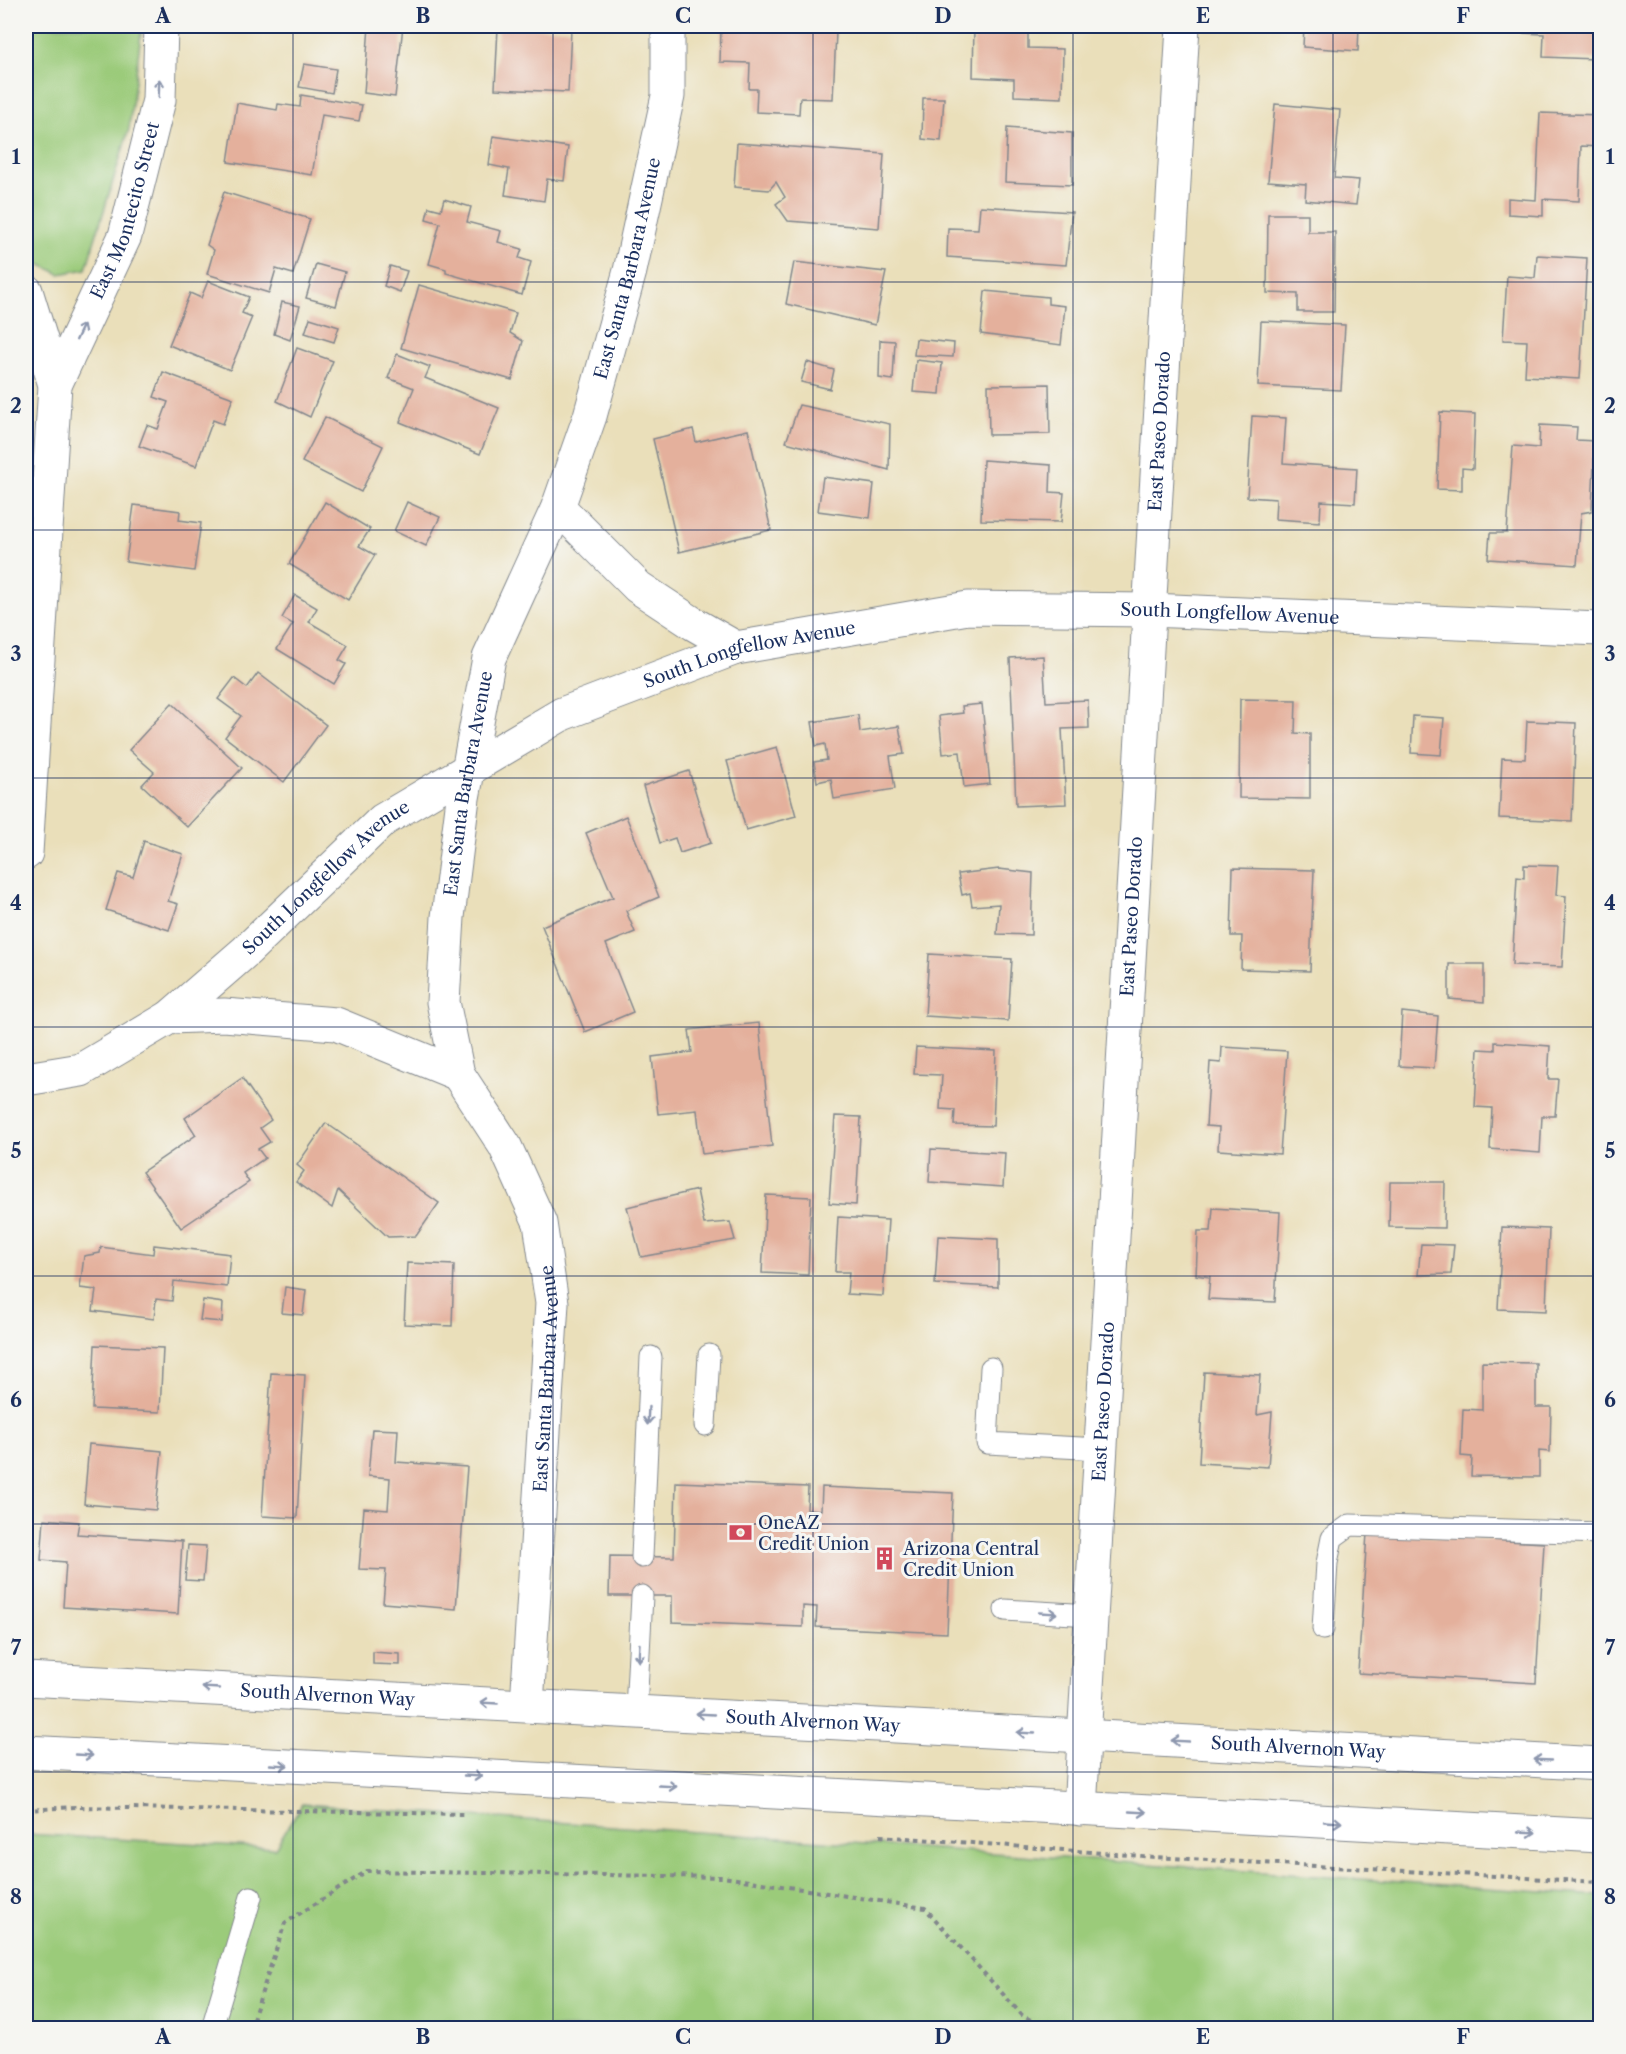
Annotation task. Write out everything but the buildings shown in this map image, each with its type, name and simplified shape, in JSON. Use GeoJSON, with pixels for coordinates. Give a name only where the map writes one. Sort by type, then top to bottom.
{"type":"FeatureCollection","features":[{"type":"Feature","properties":{"kind":"street","name":"East Montecito Street"},"geometry":{"type":"LineString","coordinates":[[55,385],[125,236],[159,100],[162,26]]}},
{"type":"Feature","properties":{"kind":"street","name":"East Santa Barbara Avenue"},"geometry":{"type":"LineString","coordinates":[[527,1705],[552,1303],[540,1223],[505,1146],[458,1074],[443,1002],[448,917],[468,769],[489,658],[558,507],[590,416],[630,271],[668,96],[668,26]]}},
{"type":"Feature","properties":{"kind":"street","name":"East Paseo Dorado"},"geometry":{"type":"LineString","coordinates":[[1080,1809],[1183,26]]}},
{"type":"Feature","properties":{"kind":"street","name":"East Montecito Street"},"geometry":{"type":"LineString","coordinates":[[26,291],[55,385],[26,853]]}},
{"type":"Feature","properties":{"kind":"street"},"geometry":{"type":"LineString","coordinates":[[558,507],[638,587],[694,624],[736,648]]}},
{"type":"Feature","properties":{"kind":"street","name":"South Longfellow Avenue"},"geometry":{"type":"LineString","coordinates":[[26,1079],[81,1070],[170,1017],[246,951],[383,820],[562,714],[736,648],[968,608],[1150,610],[1600,629]]}},
{"type":"Feature","properties":{"kind":"street"},"geometry":{"type":"LineString","coordinates":[[170,1017],[224,1015],[336,1024],[458,1074]]}},
{"type":"Feature","properties":{"kind":"street","name":"South Alvernon Way"},"geometry":{"type":"LineString","coordinates":[[26,1679],[636,1710],[1600,1764]]}},
{"type":"Feature","properties":{"kind":"street"},"geometry":{"type":"LineString","coordinates":[[26,1752],[1600,1836]]}},
{"type":"Feature","properties":{"kind":"lane"},"geometry":{"type":"LineString","coordinates":[[705,1425],[709,1355]]}},
{"type":"Feature","properties":{"kind":"lane"},"geometry":{"type":"LineString","coordinates":[[642,1557],[651,1357]]}},
{"type":"Feature","properties":{"kind":"lane"},"geometry":{"type":"LineString","coordinates":[[991,1368],[987,1443],[1101,1449]]}},
{"type":"Feature","properties":{"kind":"lane"},"geometry":{"type":"LineString","coordinates":[[1323,1629],[1327,1563],[1332,1538],[1350,1525],[1600,1533]]}},
{"type":"Feature","properties":{"kind":"lane"},"geometry":{"type":"LineString","coordinates":[[636,1710],[642,1596]]}},
{"type":"Feature","properties":{"kind":"lane"},"geometry":{"type":"LineString","coordinates":[[1005,1610],[1091,1615]]}},
{"type":"Feature","properties":{"kind":"lane"},"geometry":{"type":"LineString","coordinates":[[212,2028],[251,1897]]}},
{"type":"Feature","properties":{"kind":"path"},"geometry":{"type":"LineString","coordinates":[[26,1810],[75,1807],[464,1814]]}},
{"type":"Feature","properties":{"kind":"path"},"geometry":{"type":"LineString","coordinates":[[868,1835],[1155,1857],[1600,1882]]}},
{"type":"Feature","properties":{"kind":"path"},"geometry":{"type":"LineString","coordinates":[[250,2028],[285,1923],[367,1870],[723,1877],[925,1908],[1022,2015],[1044,2028]]}},
{"type":"Feature","properties":{"kind":"green space"},"geometry":{"type":"Polygon","coordinates":[[[26,26],[142,26],[129,129],[86,269],[60,274],[39,264],[26,189],[26,26]]]}},
{"type":"Feature","properties":{"kind":"green space"},"geometry":{"type":"Polygon","coordinates":[[[302,1804],[1600,1896],[1600,2028],[26,2028],[26,1834],[275,1848],[302,1804]]]}},
{"type":"Feature","properties":{"kind":"place","name":"OneAZ Credit Union"},"geometry":{"type":"Point","coordinates":[740,1533]}},
{"type":"Feature","properties":{"kind":"place","name":"Arizona Central Credit Union"},"geometry":{"type":"Point","coordinates":[885,1559]}}]}
